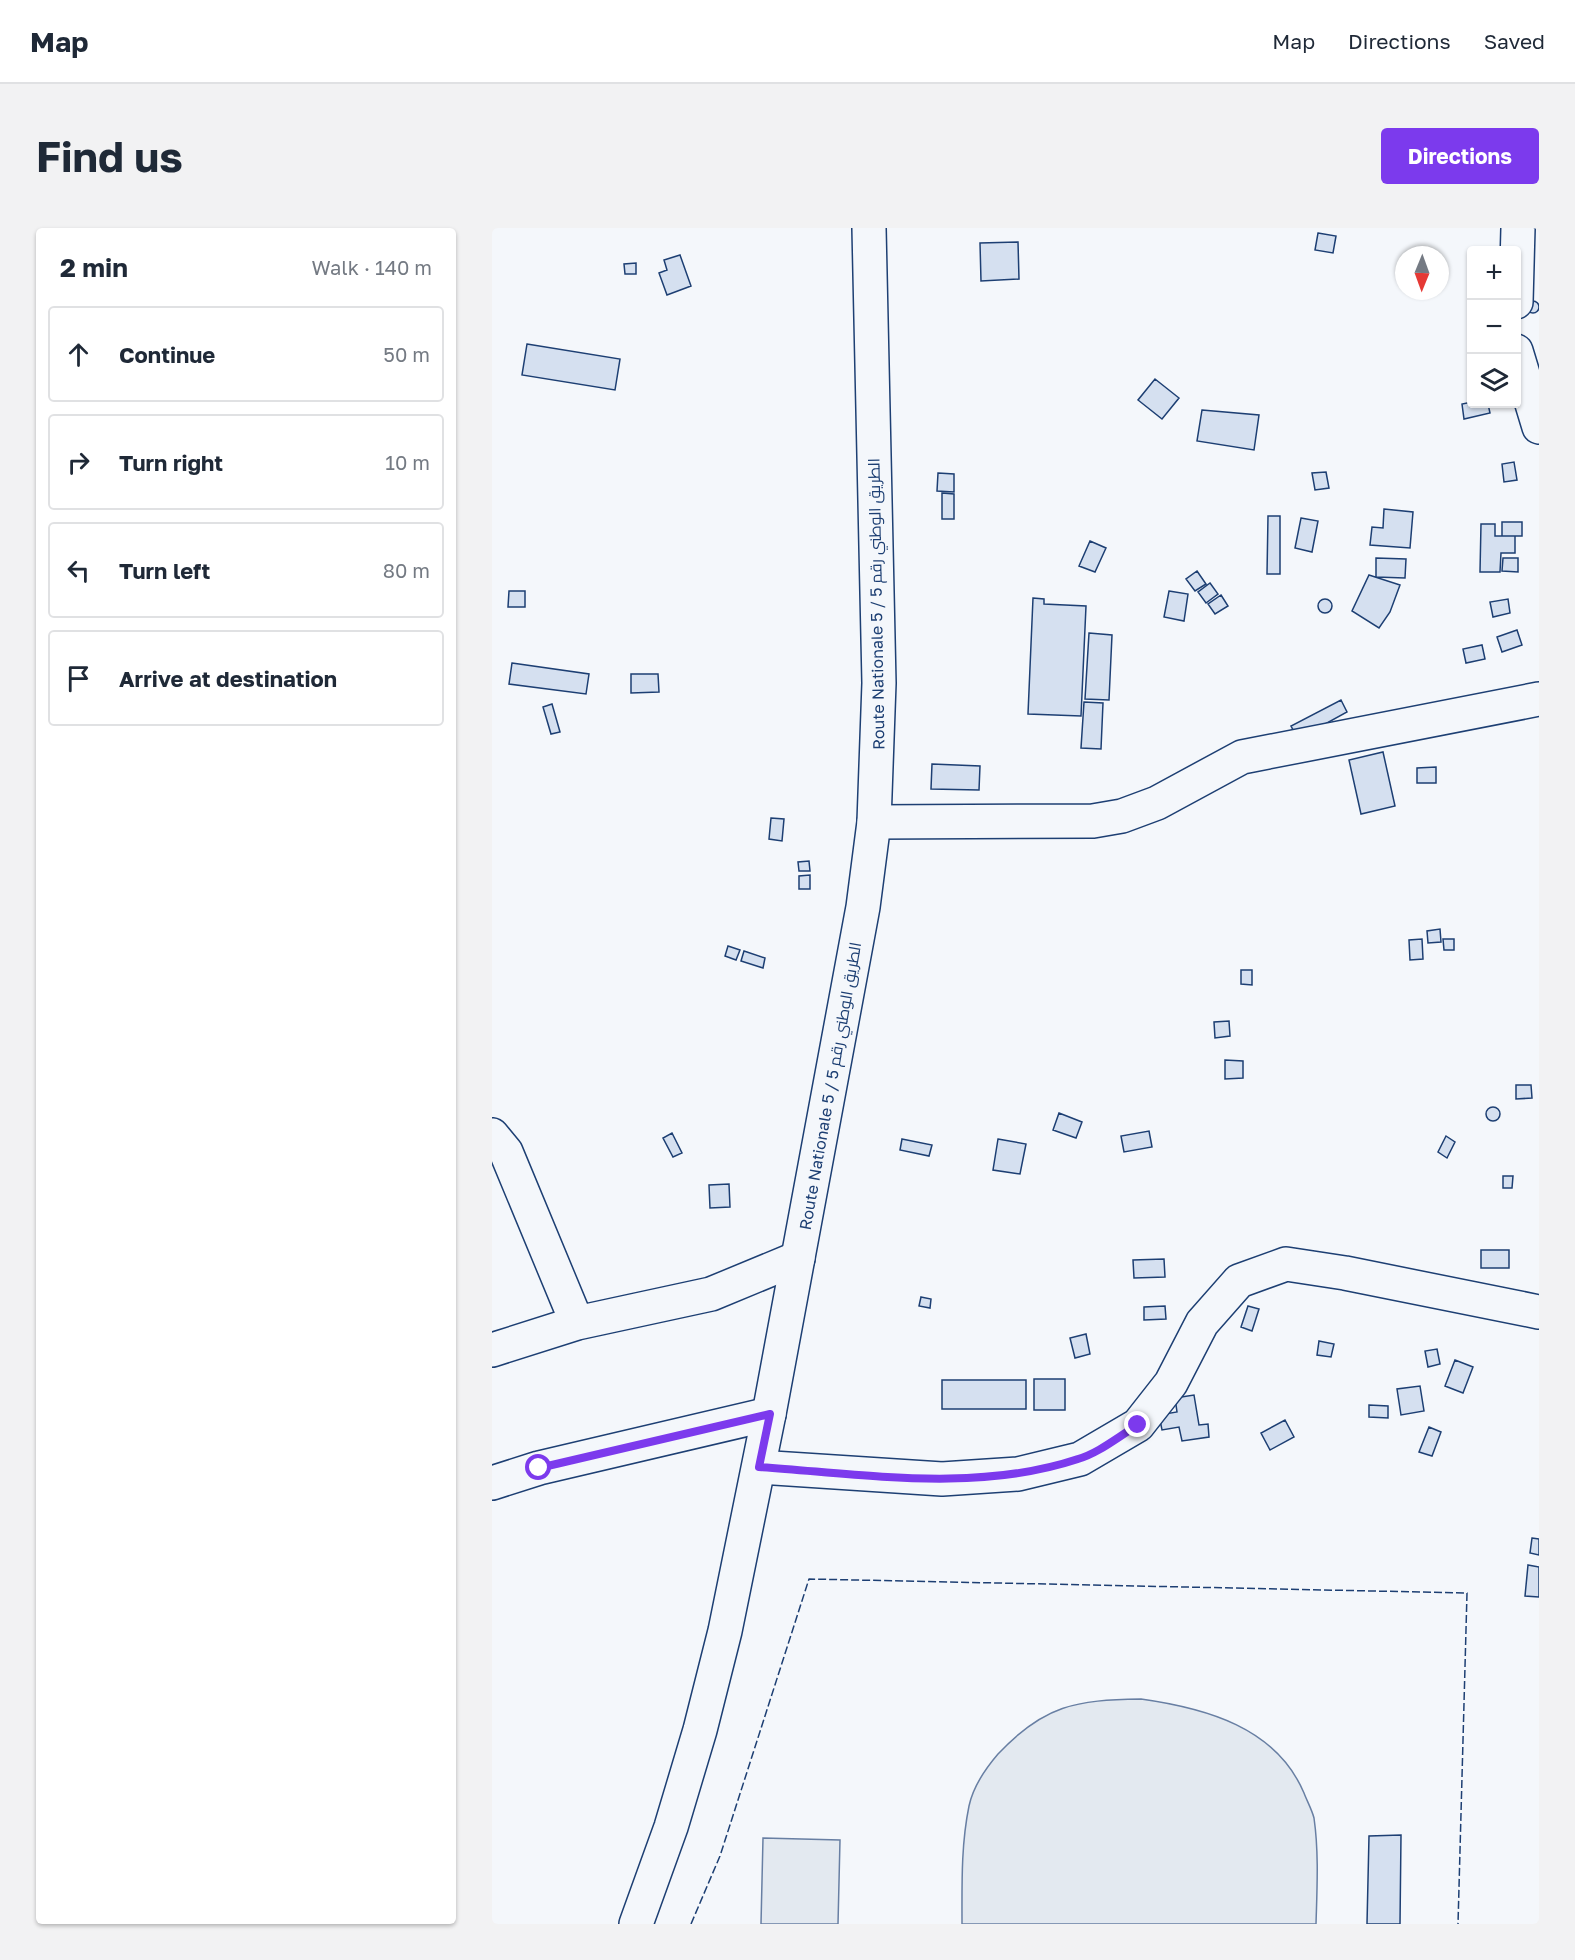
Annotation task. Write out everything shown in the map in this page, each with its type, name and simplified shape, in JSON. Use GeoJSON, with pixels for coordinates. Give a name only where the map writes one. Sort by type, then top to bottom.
{"type":"FeatureCollection","features":[{"type":"Feature","properties":{"kind":"street","name":"Route Nationale 5 / الطريق الوطني رقم 5"},"geometry":{"type":"LineString","coordinates":[[636,1924],[671,1827],[700,1730],[759,1467],[863,908],[874,822],[879,683],[869,228]]}},
{"type":"Feature","properties":{"kind":"street"},"geometry":{"type":"LineString","coordinates":[[1516,300],[1518,228]]}},
{"type":"Feature","properties":{"kind":"street"},"geometry":{"type":"LineString","coordinates":[[1517,354],[1539,427]]}},
{"type":"Feature","properties":{"kind":"street"},"geometry":{"type":"LineString","coordinates":[[874,822],[1093,821],[1122,816],[1157,803],[1242,757],[1539,699]]}},
{"type":"Feature","properties":{"kind":"street"},"geometry":{"type":"LineString","coordinates":[[492,1135],[506,1152],[577,1323]]}},
{"type":"Feature","properties":{"kind":"street"},"geometry":{"type":"LineString","coordinates":[[492,1350],[577,1323],[711,1294],[798,1258]]}},
{"type":"Feature","properties":{"kind":"street"},"geometry":{"type":"LineString","coordinates":[[759,1467],[942,1479],[1018,1474],[1080,1459],[1138,1425],[1171,1383],[1202,1323],[1239,1281],[1286,1264],[1380,1280],[1539,1312]]}},
{"type":"Feature","properties":{"kind":"street"},"geometry":{"type":"LineString","coordinates":[[492,1483],[539,1468],[770,1414]]}},
{"type":"Feature","properties":{"kind":"shaded area"},"geometry":{"type":"Polygon","coordinates":[[[1141,1699],[1190,1708],[1236,1725],[1257,1737],[1276,1752],[1292,1770],[1314,1818],[1317,1858],[1316,1924],[962,1924],[963,1850],[966,1821],[977,1785],[993,1759],[1015,1738],[1046,1715],[1079,1704],[1141,1699]]]}},
{"type":"Feature","properties":{"kind":"shaded area"},"geometry":{"type":"Polygon","coordinates":[[[763,1838],[840,1840],[838,1924],[761,1924],[763,1838]]]}},
{"type":"Feature","properties":{"kind":"building"},"geometry":{"type":"Polygon","coordinates":[[[1318,233],[1336,236],[1333,253],[1315,250],[1318,233]]]}},
{"type":"Feature","properties":{"kind":"building"},"geometry":{"type":"Polygon","coordinates":[[[1018,242],[1019,279],[981,281],[980,243],[1018,242]]]}},
{"type":"Feature","properties":{"kind":"building"},"geometry":{"type":"Polygon","coordinates":[[[680,255],[691,286],[667,295],[659,273],[667,270],[664,260],[680,255]]]}},
{"type":"Feature","properties":{"kind":"building"},"geometry":{"type":"Polygon","coordinates":[[[636,263],[636,274],[625,274],[624,264],[636,263]]]}},
{"type":"Feature","properties":{"kind":"building"},"geometry":{"type":"Polygon","coordinates":[[[1533,301],[1539,307],[1533,313],[1527,307],[1533,301]]]}},
{"type":"Feature","properties":{"kind":"building"},"geometry":{"type":"Polygon","coordinates":[[[527,344],[620,359],[615,390],[522,375],[527,344]]]}},
{"type":"Feature","properties":{"kind":"building"},"geometry":{"type":"Polygon","coordinates":[[[1155,379],[1179,398],[1162,419],[1138,400],[1155,379]]]}},
{"type":"Feature","properties":{"kind":"building"},"geometry":{"type":"Polygon","coordinates":[[[1467,403],[1467,408],[1489,408],[1490,413],[1464,419],[1462,404],[1467,403]]]}},
{"type":"Feature","properties":{"kind":"building"},"geometry":{"type":"Polygon","coordinates":[[[1202,410],[1259,415],[1254,450],[1197,441],[1202,410]]]}},
{"type":"Feature","properties":{"kind":"building"},"geometry":{"type":"Polygon","coordinates":[[[1514,462],[1517,480],[1504,482],[1502,464],[1514,462]]]}},
{"type":"Feature","properties":{"kind":"building"},"geometry":{"type":"Polygon","coordinates":[[[1326,472],[1329,488],[1315,490],[1312,473],[1326,472]]]}},
{"type":"Feature","properties":{"kind":"building"},"geometry":{"type":"Polygon","coordinates":[[[938,473],[954,474],[954,492],[937,491],[938,473]]]}},
{"type":"Feature","properties":{"kind":"building"},"geometry":{"type":"Polygon","coordinates":[[[942,493],[954,494],[954,519],[942,519],[942,493]]]}},
{"type":"Feature","properties":{"kind":"building"},"geometry":{"type":"Polygon","coordinates":[[[1384,509],[1413,512],[1410,548],[1370,545],[1372,527],[1383,528],[1384,509]]]}},
{"type":"Feature","properties":{"kind":"building"},"geometry":{"type":"Polygon","coordinates":[[[1268,516],[1280,516],[1280,574],[1267,574],[1268,516]]]}},
{"type":"Feature","properties":{"kind":"building"},"geometry":{"type":"Polygon","coordinates":[[[1301,518],[1318,521],[1312,552],[1295,548],[1301,518]]]}},
{"type":"Feature","properties":{"kind":"building"},"geometry":{"type":"Polygon","coordinates":[[[1502,522],[1522,522],[1522,536],[1502,536],[1502,522]]]}},
{"type":"Feature","properties":{"kind":"building"},"geometry":{"type":"Polygon","coordinates":[[[1481,524],[1495,524],[1495,536],[1515,536],[1515,553],[1501,553],[1500,572],[1480,572],[1481,524]]]}},
{"type":"Feature","properties":{"kind":"building"},"geometry":{"type":"Polygon","coordinates":[[[1090,541],[1106,548],[1095,572],[1079,566],[1090,541]]]}},
{"type":"Feature","properties":{"kind":"building"},"geometry":{"type":"Polygon","coordinates":[[[1376,558],[1406,559],[1405,578],[1376,577],[1376,558]]]}},
{"type":"Feature","properties":{"kind":"building"},"geometry":{"type":"Polygon","coordinates":[[[1503,558],[1518,558],[1518,572],[1502,571],[1503,558]]]}},
{"type":"Feature","properties":{"kind":"building"},"geometry":{"type":"Polygon","coordinates":[[[1197,571],[1206,584],[1195,591],[1186,579],[1197,571]]]}},
{"type":"Feature","properties":{"kind":"building"},"geometry":{"type":"Polygon","coordinates":[[[1369,575],[1400,585],[1390,612],[1379,628],[1352,611],[1369,575]]]}},
{"type":"Feature","properties":{"kind":"building"},"geometry":{"type":"Polygon","coordinates":[[[1210,583],[1218,594],[1206,603],[1198,592],[1210,583]]]}},
{"type":"Feature","properties":{"kind":"building"},"geometry":{"type":"Polygon","coordinates":[[[509,591],[525,591],[525,607],[508,607],[509,591]]]}},
{"type":"Feature","properties":{"kind":"building"},"geometry":{"type":"Polygon","coordinates":[[[1169,591],[1188,594],[1184,621],[1164,617],[1169,591]]]}},
{"type":"Feature","properties":{"kind":"building"},"geometry":{"type":"Polygon","coordinates":[[[1221,595],[1228,606],[1215,614],[1208,604],[1221,595]]]}},
{"type":"Feature","properties":{"kind":"building"},"geometry":{"type":"Polygon","coordinates":[[[1033,598],[1044,599],[1044,604],[1086,606],[1081,716],[1028,714],[1033,598]]]}},
{"type":"Feature","properties":{"kind":"building"},"geometry":{"type":"Polygon","coordinates":[[[1322,599],[1328,599],[1332,606],[1328,613],[1322,613],[1318,609],[1318,603],[1322,599]]]}},
{"type":"Feature","properties":{"kind":"building"},"geometry":{"type":"Polygon","coordinates":[[[1508,599],[1510,613],[1493,617],[1490,602],[1508,599]]]}},
{"type":"Feature","properties":{"kind":"building"},"geometry":{"type":"Polygon","coordinates":[[[1517,630],[1522,645],[1502,652],[1497,637],[1517,630]]]}},
{"type":"Feature","properties":{"kind":"building"},"geometry":{"type":"Polygon","coordinates":[[[1089,633],[1112,635],[1109,700],[1085,699],[1089,633]]]}},
{"type":"Feature","properties":{"kind":"building"},"geometry":{"type":"Polygon","coordinates":[[[1482,645],[1485,659],[1466,663],[1463,649],[1482,645]]]}},
{"type":"Feature","properties":{"kind":"building"},"geometry":{"type":"Polygon","coordinates":[[[512,663],[589,674],[586,694],[509,684],[512,663]]]}},
{"type":"Feature","properties":{"kind":"building"},"geometry":{"type":"Polygon","coordinates":[[[631,674],[658,674],[659,692],[631,693],[631,674]]]}},
{"type":"Feature","properties":{"kind":"building"},"geometry":{"type":"Polygon","coordinates":[[[1341,700],[1347,712],[1298,739],[1291,726],[1341,700]]]}},
{"type":"Feature","properties":{"kind":"building"},"geometry":{"type":"Polygon","coordinates":[[[1084,702],[1103,703],[1101,749],[1081,748],[1084,702]]]}},
{"type":"Feature","properties":{"kind":"building"},"geometry":{"type":"Polygon","coordinates":[[[552,704],[560,732],[551,734],[543,707],[552,704]]]}},
{"type":"Feature","properties":{"kind":"building"},"geometry":{"type":"Polygon","coordinates":[[[1383,752],[1395,806],[1361,814],[1349,760],[1383,752]]]}},
{"type":"Feature","properties":{"kind":"building"},"geometry":{"type":"Polygon","coordinates":[[[932,764],[980,766],[979,790],[931,789],[932,764]]]}},
{"type":"Feature","properties":{"kind":"building"},"geometry":{"type":"Polygon","coordinates":[[[1436,767],[1436,783],[1417,783],[1417,768],[1436,767]]]}},
{"type":"Feature","properties":{"kind":"building"},"geometry":{"type":"Polygon","coordinates":[[[771,818],[784,819],[782,841],[769,839],[771,818]]]}},
{"type":"Feature","properties":{"kind":"building"},"geometry":{"type":"Polygon","coordinates":[[[809,861],[810,871],[799,871],[798,862],[809,861]]]}},
{"type":"Feature","properties":{"kind":"building"},"geometry":{"type":"Polygon","coordinates":[[[810,875],[810,889],[799,889],[799,876],[810,875]]]}},
{"type":"Feature","properties":{"kind":"building"},"geometry":{"type":"Polygon","coordinates":[[[1440,929],[1441,942],[1428,943],[1427,931],[1440,929]]]}},
{"type":"Feature","properties":{"kind":"building"},"geometry":{"type":"Polygon","coordinates":[[[1422,939],[1423,959],[1410,960],[1409,940],[1422,939]]]}},
{"type":"Feature","properties":{"kind":"building"},"geometry":{"type":"Polygon","coordinates":[[[1443,939],[1454,939],[1454,950],[1444,950],[1443,939]]]}},
{"type":"Feature","properties":{"kind":"building"},"geometry":{"type":"Polygon","coordinates":[[[728,946],[740,950],[736,960],[725,956],[728,946]]]}},
{"type":"Feature","properties":{"kind":"building"},"geometry":{"type":"Polygon","coordinates":[[[744,951],[765,958],[763,968],[741,961],[744,951]]]}},
{"type":"Feature","properties":{"kind":"building"},"geometry":{"type":"Polygon","coordinates":[[[1241,970],[1252,970],[1252,985],[1241,984],[1241,970]]]}},
{"type":"Feature","properties":{"kind":"building"},"geometry":{"type":"Polygon","coordinates":[[[1229,1021],[1230,1036],[1215,1038],[1214,1022],[1229,1021]]]}},
{"type":"Feature","properties":{"kind":"building"},"geometry":{"type":"Polygon","coordinates":[[[1225,1060],[1243,1061],[1243,1078],[1225,1079],[1225,1060]]]}},
{"type":"Feature","properties":{"kind":"building"},"geometry":{"type":"Polygon","coordinates":[[[1516,1085],[1531,1085],[1532,1098],[1516,1099],[1516,1085]]]}},
{"type":"Feature","properties":{"kind":"building"},"geometry":{"type":"Polygon","coordinates":[[[1490,1107],[1496,1107],[1500,1114],[1496,1121],[1490,1121],[1486,1117],[1486,1111],[1490,1107]]]}},
{"type":"Feature","properties":{"kind":"building"},"geometry":{"type":"Polygon","coordinates":[[[1059,1113],[1082,1122],[1076,1138],[1053,1130],[1059,1113]]]}},
{"type":"Feature","properties":{"kind":"building"},"geometry":{"type":"Polygon","coordinates":[[[1149,1131],[1152,1147],[1124,1152],[1121,1136],[1149,1131]]]}},
{"type":"Feature","properties":{"kind":"building"},"geometry":{"type":"Polygon","coordinates":[[[672,1133],[682,1153],[673,1157],[663,1138],[672,1133]]]}},
{"type":"Feature","properties":{"kind":"building"},"geometry":{"type":"Polygon","coordinates":[[[1446,1136],[1455,1142],[1447,1158],[1438,1152],[1446,1136]]]}},
{"type":"Feature","properties":{"kind":"building"},"geometry":{"type":"Polygon","coordinates":[[[902,1139],[932,1145],[929,1156],[900,1150],[902,1139]]]}},
{"type":"Feature","properties":{"kind":"building"},"geometry":{"type":"Polygon","coordinates":[[[998,1139],[1026,1144],[1020,1174],[993,1170],[998,1139]]]}},
{"type":"Feature","properties":{"kind":"building"},"geometry":{"type":"Polygon","coordinates":[[[1503,1176],[1513,1176],[1512,1188],[1503,1188],[1503,1176]]]}},
{"type":"Feature","properties":{"kind":"building"},"geometry":{"type":"Polygon","coordinates":[[[729,1184],[730,1207],[710,1208],[709,1185],[729,1184]]]}},
{"type":"Feature","properties":{"kind":"building"},"geometry":{"type":"Polygon","coordinates":[[[1481,1250],[1509,1250],[1509,1268],[1481,1268],[1481,1250]]]}},
{"type":"Feature","properties":{"kind":"building"},"geometry":{"type":"Polygon","coordinates":[[[1164,1259],[1165,1277],[1134,1278],[1133,1260],[1164,1259]]]}},
{"type":"Feature","properties":{"kind":"building"},"geometry":{"type":"Polygon","coordinates":[[[921,1297],[931,1299],[930,1308],[919,1306],[921,1297]]]}},
{"type":"Feature","properties":{"kind":"building"},"geometry":{"type":"Polygon","coordinates":[[[1165,1306],[1166,1319],[1144,1320],[1144,1307],[1165,1306]]]}},
{"type":"Feature","properties":{"kind":"building"},"geometry":{"type":"Polygon","coordinates":[[[1248,1306],[1259,1309],[1252,1331],[1241,1327],[1248,1306]]]}},
{"type":"Feature","properties":{"kind":"building"},"geometry":{"type":"Polygon","coordinates":[[[1086,1334],[1090,1354],[1075,1358],[1070,1338],[1086,1334]]]}},
{"type":"Feature","properties":{"kind":"building"},"geometry":{"type":"Polygon","coordinates":[[[1319,1341],[1334,1344],[1331,1357],[1317,1355],[1319,1341]]]}},
{"type":"Feature","properties":{"kind":"building"},"geometry":{"type":"Polygon","coordinates":[[[1437,1349],[1440,1364],[1428,1367],[1425,1351],[1437,1349]]]}},
{"type":"Feature","properties":{"kind":"building"},"geometry":{"type":"Polygon","coordinates":[[[1455,1360],[1473,1367],[1463,1393],[1445,1386],[1455,1360]]]}},
{"type":"Feature","properties":{"kind":"building"},"geometry":{"type":"Polygon","coordinates":[[[1034,1379],[1065,1379],[1065,1410],[1034,1410],[1034,1379]]]}},
{"type":"Feature","properties":{"kind":"building"},"geometry":{"type":"Polygon","coordinates":[[[942,1380],[1026,1380],[1026,1409],[942,1409],[942,1380]]]}},
{"type":"Feature","properties":{"kind":"building"},"geometry":{"type":"Polygon","coordinates":[[[1420,1386],[1424,1411],[1401,1415],[1397,1389],[1420,1386]]]}},
{"type":"Feature","properties":{"kind":"building"},"geometry":{"type":"Polygon","coordinates":[[[1194,1395],[1199,1425],[1208,1424],[1209,1437],[1182,1441],[1179,1427],[1162,1430],[1159,1415],[1177,1412],[1175,1398],[1194,1395]]]}},
{"type":"Feature","properties":{"kind":"building"},"geometry":{"type":"Polygon","coordinates":[[[1369,1405],[1388,1406],[1388,1418],[1369,1417],[1369,1405]]]}},
{"type":"Feature","properties":{"kind":"building"},"geometry":{"type":"Polygon","coordinates":[[[1285,1420],[1294,1437],[1270,1450],[1261,1433],[1285,1420]]]}},
{"type":"Feature","properties":{"kind":"building"},"geometry":{"type":"Polygon","coordinates":[[[1429,1427],[1441,1432],[1432,1456],[1419,1452],[1429,1427]]]}},
{"type":"Feature","properties":{"kind":"building"},"geometry":{"type":"Polygon","coordinates":[[[1532,1538],[1539,1539],[1539,1555],[1530,1553],[1532,1538]]]}},
{"type":"Feature","properties":{"kind":"building"},"geometry":{"type":"Polygon","coordinates":[[[1528,1565],[1539,1567],[1539,1597],[1525,1596],[1528,1565]]]}},
{"type":"Feature","properties":{"kind":"building"},"geometry":{"type":"Polygon","coordinates":[[[1401,1835],[1400,1924],[1367,1924],[1369,1836],[1401,1835]]]}},
{"type":"Feature","properties":{"kind":"fence"},"geometry":{"type":"LineString","coordinates":[[691,1924],[720,1856],[809,1579],[1467,1593],[1458,1924]]}},
{"type":"Feature","properties":{"kind":"route"},"geometry":{"type":"LineString","coordinates":[[539,1468],[770,1414],[759,1467],[942,1479],[1018,1474],[1080,1459],[1138,1425]]}}]}
